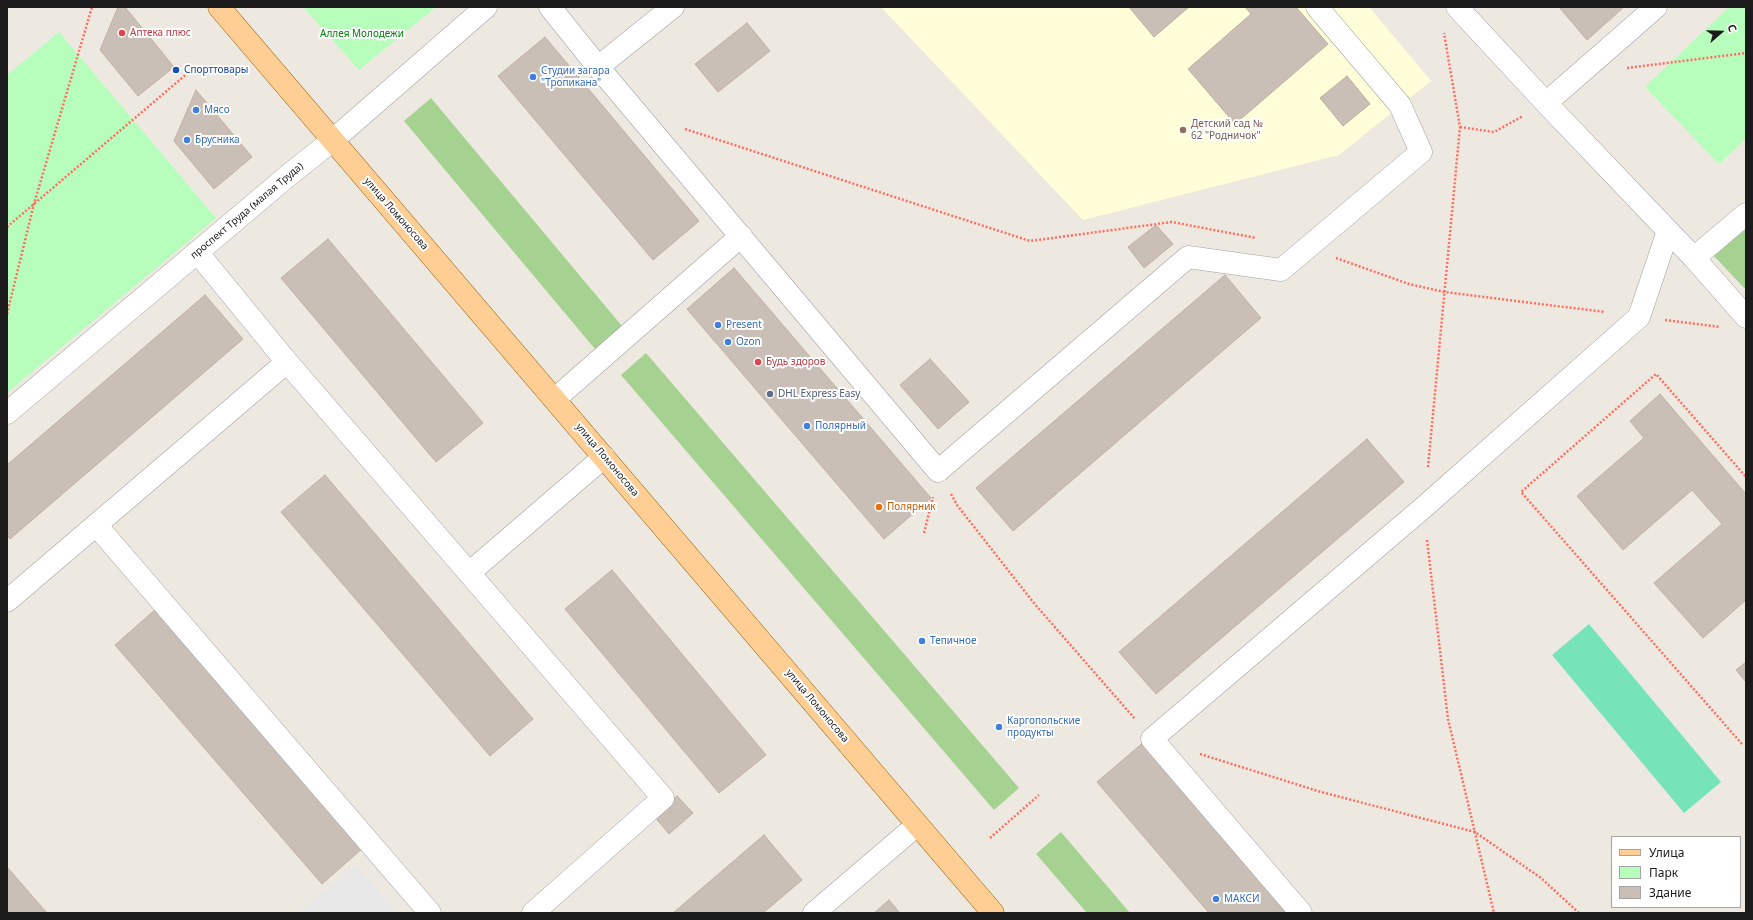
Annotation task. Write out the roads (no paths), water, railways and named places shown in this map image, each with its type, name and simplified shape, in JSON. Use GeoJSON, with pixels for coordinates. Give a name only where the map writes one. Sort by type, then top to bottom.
{"type":"FeatureCollection","features":[{"type":"Feature","properties":{"kind":"main road","name":"улица Ломоносова"},"geometry":{"type":"LineString","coordinates":[[220,7],[993,913]]}},
{"type":"Feature","properties":{"kind":"street","name":"проспект Труда (малая Труда)"},"geometry":{"type":"LineString","coordinates":[[7,413],[197,252],[333,140],[486,7]]}},
{"type":"Feature","properties":{"kind":"street"},"geometry":{"type":"LineString","coordinates":[[550,7],[598,67],[938,471],[1188,257],[1281,270],[1421,152],[1400,105],[1317,7]]}},
{"type":"Feature","properties":{"kind":"street"},"geometry":{"type":"LineString","coordinates":[[598,67],[673,7]]}},
{"type":"Feature","properties":{"kind":"street"},"geometry":{"type":"LineString","coordinates":[[1457,7],[1546,104],[1694,258],[1746,317]]}},
{"type":"Feature","properties":{"kind":"street"},"geometry":{"type":"LineString","coordinates":[[1546,104],[1656,7]]}},
{"type":"Feature","properties":{"kind":"street"},"geometry":{"type":"LineString","coordinates":[[1694,258],[1746,214]]}},
{"type":"Feature","properties":{"kind":"street"},"geometry":{"type":"LineString","coordinates":[[1301,913],[1152,739],[1424,507],[1639,317],[1668,231]]}},
{"type":"Feature","properties":{"kind":"street"},"geometry":{"type":"LineString","coordinates":[[555,399],[741,236]]}},
{"type":"Feature","properties":{"kind":"street"},"geometry":{"type":"LineString","coordinates":[[197,252],[287,362],[663,798],[533,913]]}},
{"type":"Feature","properties":{"kind":"street"},"geometry":{"type":"LineString","coordinates":[[7,601],[287,362]]}},
{"type":"Feature","properties":{"kind":"street"},"geometry":{"type":"LineString","coordinates":[[469,573],[604,457]]}},
{"type":"Feature","properties":{"kind":"street"},"geometry":{"type":"LineString","coordinates":[[96,525],[430,913]]}},
{"type":"Feature","properties":{"kind":"street"},"geometry":{"type":"LineString","coordinates":[[814,913],[918,825]]}},
{"type":"Feature","properties":{"kind":"place","name":"Аптека плюс"},"geometry":{"type":"Point","coordinates":[122,33]}},
{"type":"Feature","properties":{"kind":"place","name":"Спорттовары"},"geometry":{"type":"Point","coordinates":[176,70]}},
{"type":"Feature","properties":{"kind":"place","name":"Студии загара \"Тропикана\""},"geometry":{"type":"Point","coordinates":[533,77]}},
{"type":"Feature","properties":{"kind":"place","name":"Мясо"},"geometry":{"type":"Point","coordinates":[196,110]}},
{"type":"Feature","properties":{"kind":"place","name":"Детский сад № 62 \"Родничок\""},"geometry":{"type":"Point","coordinates":[1183,130]}},
{"type":"Feature","properties":{"kind":"place","name":"Брусника"},"geometry":{"type":"Point","coordinates":[187,140]}},
{"type":"Feature","properties":{"kind":"place","name":"Present"},"geometry":{"type":"Point","coordinates":[718,325]}},
{"type":"Feature","properties":{"kind":"place","name":"Ozon"},"geometry":{"type":"Point","coordinates":[728,342]}},
{"type":"Feature","properties":{"kind":"place","name":"Будь здоров"},"geometry":{"type":"Point","coordinates":[758,362]}},
{"type":"Feature","properties":{"kind":"place","name":"DHL Express Easy"},"geometry":{"type":"Point","coordinates":[770,394]}},
{"type":"Feature","properties":{"kind":"place","name":"Полярный"},"geometry":{"type":"Point","coordinates":[807,426]}},
{"type":"Feature","properties":{"kind":"place","name":"Полярник"},"geometry":{"type":"Point","coordinates":[879,507]}},
{"type":"Feature","properties":{"kind":"place","name":"Тепичное"},"geometry":{"type":"Point","coordinates":[922,641]}},
{"type":"Feature","properties":{"kind":"place","name":"Каргопольские продукты"},"geometry":{"type":"Point","coordinates":[999,727]}},
{"type":"Feature","properties":{"kind":"place","name":"МАКСИ"},"geometry":{"type":"Point","coordinates":[1216,899]}},
{"type":"Feature","properties":{"kind":"park label","name":"Аллея Молодежи"},"geometry":{"type":"Point","coordinates":[362,34]}}]}
